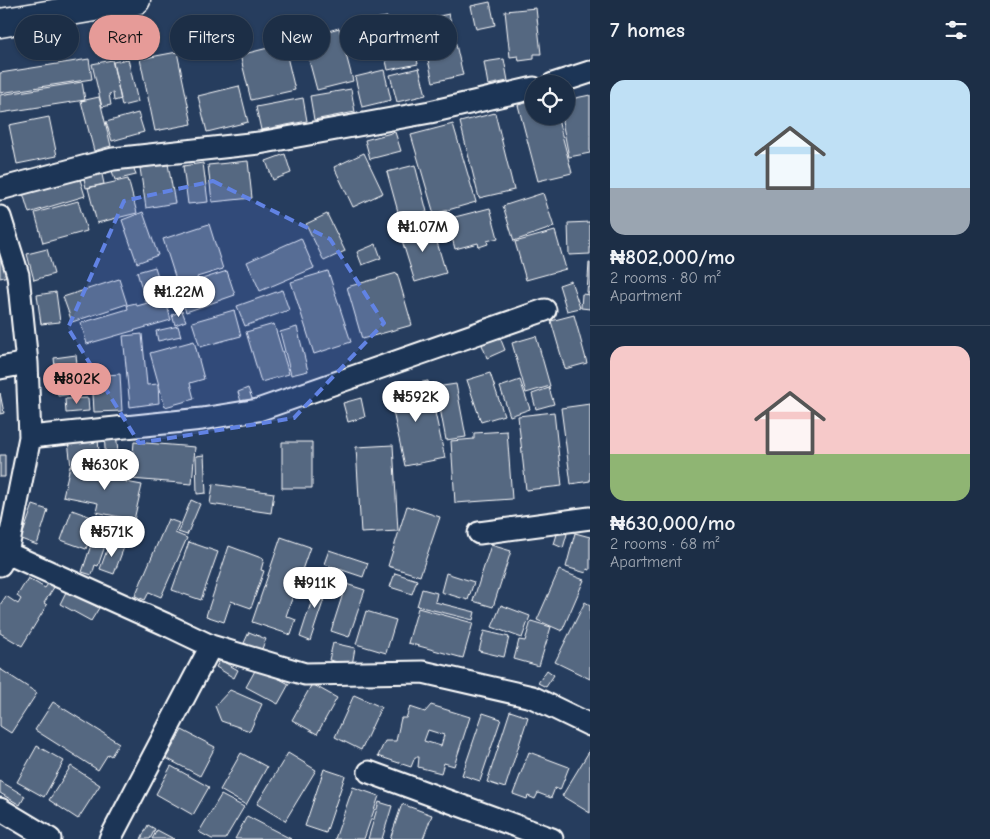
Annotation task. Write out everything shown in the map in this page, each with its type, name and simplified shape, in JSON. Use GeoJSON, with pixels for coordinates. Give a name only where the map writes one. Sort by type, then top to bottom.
{"type":"FeatureCollection","features":[{"type":"Feature","properties":{"kind":"street"},"geometry":{"type":"LineString","coordinates":[[0,24],[136,0]]}},
{"type":"Feature","properties":{"kind":"street"},"geometry":{"type":"LineString","coordinates":[[575,77],[590,72]]}},
{"type":"Feature","properties":{"kind":"street"},"geometry":{"type":"LineString","coordinates":[[0,189],[113,159],[259,143],[430,112],[525,90]]}},
{"type":"Feature","properties":{"kind":"street"},"geometry":{"type":"LineString","coordinates":[[0,217],[18,275],[27,363],[30,436],[4,559],[165,624],[211,646],[305,674],[423,672],[532,697],[590,725]]}},
{"type":"Feature","properties":{"kind":"street"},"geometry":{"type":"LineString","coordinates":[[30,436],[202,419],[258,410],[545,310]]}},
{"type":"Feature","properties":{"kind":"street"},"geometry":{"type":"LineString","coordinates":[[0,368],[27,363]]}},
{"type":"Feature","properties":{"kind":"street"},"geometry":{"type":"LineString","coordinates":[[479,533],[590,518]]}},
{"type":"Feature","properties":{"kind":"street"},"geometry":{"type":"LineString","coordinates":[[110,839],[211,646]]}},
{"type":"Feature","properties":{"kind":"street"},"geometry":{"type":"LineString","coordinates":[[369,772],[552,839]]}},
{"type":"Feature","properties":{"kind":"street"},"geometry":{"type":"LineString","coordinates":[[0,809],[50,839]]}},
{"type":"Feature","properties":{"kind":"highlighted area"},"geometry":{"type":"Polygon","coordinates":[[[213,181],[330,239],[384,323],[294,418],[139,443],[68,328],[124,201],[213,181]]]}},
{"type":"Feature","properties":{"kind":"building"},"geometry":{"type":"Polygon","coordinates":[[[490,2],[495,25],[476,29],[471,6],[490,2]]]}},
{"type":"Feature","properties":{"kind":"building"},"geometry":{"type":"Polygon","coordinates":[[[536,8],[541,54],[534,54],[534,59],[519,61],[518,56],[510,57],[505,11],[536,8]]]}},
{"type":"Feature","properties":{"kind":"building"},"geometry":{"type":"Polygon","coordinates":[[[339,28],[340,60],[347,60],[353,81],[317,90],[309,60],[330,60],[330,30],[339,28]]]}},
{"type":"Feature","properties":{"kind":"building"},"geometry":{"type":"Polygon","coordinates":[[[263,49],[263,60],[288,60],[295,90],[251,100],[241,60],[253,60],[253,52],[263,49]]]}},
{"type":"Feature","properties":{"kind":"building"},"geometry":{"type":"Polygon","coordinates":[[[457,49],[463,75],[433,82],[428,60],[457,60],[457,49]]]}},
{"type":"Feature","properties":{"kind":"building"},"geometry":{"type":"Polygon","coordinates":[[[170,53],[170,60],[179,60],[192,124],[155,131],[140,60],[160,60],[160,55],[170,53]]]}},
{"type":"Feature","properties":{"kind":"building"},"geometry":{"type":"Polygon","coordinates":[[[89,59],[92,79],[0,93],[0,73],[89,59]]]}},
{"type":"Feature","properties":{"kind":"building"},"geometry":{"type":"Polygon","coordinates":[[[504,59],[508,81],[488,85],[484,62],[504,59]]]}},
{"type":"Feature","properties":{"kind":"building"},"geometry":{"type":"Polygon","coordinates":[[[112,60],[121,99],[114,101],[113,93],[109,94],[111,105],[102,107],[92,64],[112,60]]]}},
{"type":"Feature","properties":{"kind":"building"},"geometry":{"type":"Polygon","coordinates":[[[128,60],[138,102],[122,106],[113,62],[128,60]]]}},
{"type":"Feature","properties":{"kind":"building"},"geometry":{"type":"Polygon","coordinates":[[[386,60],[417,60],[418,64],[388,70],[386,60]]]}},
{"type":"Feature","properties":{"kind":"building"},"geometry":{"type":"Polygon","coordinates":[[[419,68],[426,95],[397,102],[390,75],[419,68]]]}},
{"type":"Feature","properties":{"kind":"building"},"geometry":{"type":"Polygon","coordinates":[[[384,70],[391,100],[362,107],[355,77],[384,70]]]}},
{"type":"Feature","properties":{"kind":"building"},"geometry":{"type":"Polygon","coordinates":[[[82,82],[85,100],[0,113],[0,95],[82,82]]]}},
{"type":"Feature","properties":{"kind":"building"},"geometry":{"type":"Polygon","coordinates":[[[239,86],[248,122],[207,132],[198,96],[239,86]]]}},
{"type":"Feature","properties":{"kind":"building"},"geometry":{"type":"Polygon","coordinates":[[[351,89],[355,112],[314,120],[310,96],[351,89]]]}},
{"type":"Feature","properties":{"kind":"building"},"geometry":{"type":"Polygon","coordinates":[[[590,95],[590,153],[569,157],[563,125],[575,125],[575,98],[590,95]]]}},
{"type":"Feature","properties":{"kind":"building"},"geometry":{"type":"Polygon","coordinates":[[[99,97],[111,146],[94,151],[81,101],[99,97]]]}},
{"type":"Feature","properties":{"kind":"building"},"geometry":{"type":"Polygon","coordinates":[[[303,98],[307,121],[261,130],[256,107],[303,98]]]}},
{"type":"Feature","properties":{"kind":"building"},"geometry":{"type":"Polygon","coordinates":[[[525,103],[525,125],[559,125],[572,173],[538,181],[518,105],[525,103]]]}},
{"type":"Feature","properties":{"kind":"building"},"geometry":{"type":"Polygon","coordinates":[[[138,113],[144,132],[112,141],[106,122],[138,113]]]}},
{"type":"Feature","properties":{"kind":"building"},"geometry":{"type":"Polygon","coordinates":[[[495,113],[514,190],[479,198],[460,122],[495,113]]]}},
{"type":"Feature","properties":{"kind":"building"},"geometry":{"type":"Polygon","coordinates":[[[49,117],[57,156],[17,164],[9,125],[49,117]]]}},
{"type":"Feature","properties":{"kind":"building"},"geometry":{"type":"Polygon","coordinates":[[[453,124],[476,202],[434,214],[411,135],[453,124]]]}},
{"type":"Feature","properties":{"kind":"building"},"geometry":{"type":"Polygon","coordinates":[[[395,132],[401,151],[370,159],[365,140],[395,132]]]}},
{"type":"Feature","properties":{"kind":"building"},"geometry":{"type":"Polygon","coordinates":[[[364,153],[383,193],[353,207],[334,167],[364,153]]]}},
{"type":"Feature","properties":{"kind":"building"},"geometry":{"type":"Polygon","coordinates":[[[285,154],[291,173],[273,180],[266,161],[285,154]]]}},
{"type":"Feature","properties":{"kind":"building"},"geometry":{"type":"Polygon","coordinates":[[[248,161],[252,198],[212,202],[208,165],[248,161]]]}},
{"type":"Feature","properties":{"kind":"building"},"geometry":{"type":"Polygon","coordinates":[[[132,162],[136,175],[115,180],[111,168],[132,162]]]}},
{"type":"Feature","properties":{"kind":"building"},"geometry":{"type":"Polygon","coordinates":[[[203,163],[208,202],[188,204],[183,166],[203,163]]]}},
{"type":"Feature","properties":{"kind":"building"},"geometry":{"type":"Polygon","coordinates":[[[168,164],[175,203],[146,208],[140,168],[168,164]]]}},
{"type":"Feature","properties":{"kind":"building"},"geometry":{"type":"Polygon","coordinates":[[[415,165],[427,212],[400,219],[387,172],[415,165]]]}},
{"type":"Feature","properties":{"kind":"building"},"geometry":{"type":"Polygon","coordinates":[[[101,170],[104,184],[86,188],[83,174],[101,170]]]}},
{"type":"Feature","properties":{"kind":"building"},"geometry":{"type":"Polygon","coordinates":[[[79,176],[85,196],[29,213],[23,193],[79,176]]]}},
{"type":"Feature","properties":{"kind":"building"},"geometry":{"type":"Polygon","coordinates":[[[128,179],[137,213],[97,223],[88,188],[128,179]]]}},
{"type":"Feature","properties":{"kind":"building"},"geometry":{"type":"Polygon","coordinates":[[[543,193],[554,227],[514,241],[503,206],[543,193]]]}},
{"type":"Feature","properties":{"kind":"building"},"geometry":{"type":"Polygon","coordinates":[[[78,201],[87,231],[43,243],[35,213],[78,201]]]}},
{"type":"Feature","properties":{"kind":"building"},"geometry":{"type":"Polygon","coordinates":[[[490,208],[498,238],[487,241],[488,244],[479,247],[478,243],[455,249],[447,219],[490,208]]]}},
{"type":"Feature","properties":{"kind":"building"},"geometry":{"type":"Polygon","coordinates":[[[143,212],[158,255],[137,263],[122,220],[143,212]]]}},
{"type":"Feature","properties":{"kind":"building"},"geometry":{"type":"Polygon","coordinates":[[[327,214],[345,251],[324,261],[306,224],[327,214]]]}},
{"type":"Feature","properties":{"kind":"building"},"geometry":{"type":"Polygon","coordinates":[[[590,222],[590,254],[569,255],[568,223],[590,222]]]}},
{"type":"Feature","properties":{"kind":"building"},"geometry":{"type":"Polygon","coordinates":[[[209,224],[223,269],[197,277],[200,286],[180,292],[163,239],[209,224]]]}},
{"type":"Feature","properties":{"kind":"building"},"geometry":{"type":"Polygon","coordinates":[[[432,225],[446,273],[415,282],[400,234],[432,225]]]}},
{"type":"Feature","properties":{"kind":"building"},"geometry":{"type":"Polygon","coordinates":[[[555,231],[566,269],[526,280],[515,242],[555,231]]]}},
{"type":"Feature","properties":{"kind":"building"},"geometry":{"type":"Polygon","coordinates":[[[301,238],[314,268],[260,291],[247,262],[301,238]]]}},
{"type":"Feature","properties":{"kind":"building"},"geometry":{"type":"Polygon","coordinates":[[[376,244],[381,258],[362,265],[357,252],[376,244]]]}},
{"type":"Feature","properties":{"kind":"building"},"geometry":{"type":"Polygon","coordinates":[[[47,249],[54,274],[34,280],[27,254],[47,249]]]}},
{"type":"Feature","properties":{"kind":"building"},"geometry":{"type":"Polygon","coordinates":[[[0,250],[8,276],[0,278],[0,250]]]}},
{"type":"Feature","properties":{"kind":"building"},"geometry":{"type":"Polygon","coordinates":[[[589,263],[590,293],[587,293],[589,263]]]}},
{"type":"Feature","properties":{"kind":"building"},"geometry":{"type":"Polygon","coordinates":[[[155,267],[164,296],[146,302],[137,272],[155,267]]]}},
{"type":"Feature","properties":{"kind":"building"},"geometry":{"type":"Polygon","coordinates":[[[227,271],[235,295],[186,312],[180,296],[202,288],[199,280],[227,271]]]}},
{"type":"Feature","properties":{"kind":"building"},"geometry":{"type":"Polygon","coordinates":[[[328,271],[351,342],[314,354],[291,282],[328,271]]]}},
{"type":"Feature","properties":{"kind":"building"},"geometry":{"type":"Polygon","coordinates":[[[397,273],[412,325],[362,339],[347,287],[397,273]]]}},
{"type":"Feature","properties":{"kind":"building"},"geometry":{"type":"Polygon","coordinates":[[[119,279],[127,304],[72,322],[63,297],[119,279]]]}},
{"type":"Feature","properties":{"kind":"building"},"geometry":{"type":"Polygon","coordinates":[[[571,281],[580,308],[567,311],[559,285],[571,281]]]}},
{"type":"Feature","properties":{"kind":"building"},"geometry":{"type":"Polygon","coordinates":[[[282,290],[289,310],[245,326],[237,306],[282,290]]]}},
{"type":"Feature","properties":{"kind":"building"},"geometry":{"type":"Polygon","coordinates":[[[56,292],[60,322],[41,324],[37,295],[56,292]]]}},
{"type":"Feature","properties":{"kind":"building"},"geometry":{"type":"Polygon","coordinates":[[[582,294],[590,295],[590,309],[581,308],[582,294]]]}},
{"type":"Feature","properties":{"kind":"building"},"geometry":{"type":"Polygon","coordinates":[[[165,298],[171,320],[87,344],[81,323],[128,309],[127,305],[136,303],[137,306],[165,298]]]}},
{"type":"Feature","properties":{"kind":"building"},"geometry":{"type":"Polygon","coordinates":[[[234,310],[241,336],[200,347],[192,322],[234,310]]]}},
{"type":"Feature","properties":{"kind":"building"},"geometry":{"type":"Polygon","coordinates":[[[182,311],[186,321],[175,325],[172,315],[182,311]]]}},
{"type":"Feature","properties":{"kind":"building"},"geometry":{"type":"Polygon","coordinates":[[[574,315],[587,363],[565,369],[551,321],[574,315]]]}},
{"type":"Feature","properties":{"kind":"building"},"geometry":{"type":"Polygon","coordinates":[[[274,324],[289,374],[261,382],[246,332],[274,324]]]}},
{"type":"Feature","properties":{"kind":"building"},"geometry":{"type":"Polygon","coordinates":[[[178,326],[181,336],[158,341],[156,331],[178,326]]]}},
{"type":"Feature","properties":{"kind":"building"},"geometry":{"type":"Polygon","coordinates":[[[297,327],[308,371],[291,375],[280,332],[297,327]]]}},
{"type":"Feature","properties":{"kind":"building"},"geometry":{"type":"Polygon","coordinates":[[[142,334],[147,385],[158,384],[159,403],[130,407],[123,336],[142,334]]]}},
{"type":"Feature","properties":{"kind":"building"},"geometry":{"type":"Polygon","coordinates":[[[499,335],[505,350],[487,358],[481,342],[499,335]]]}},
{"type":"Feature","properties":{"kind":"building"},"geometry":{"type":"Polygon","coordinates":[[[536,336],[550,386],[526,393],[512,343],[536,336]]]}},
{"type":"Feature","properties":{"kind":"building"},"geometry":{"type":"Polygon","coordinates":[[[194,341],[204,379],[190,383],[194,399],[165,407],[150,353],[194,341]]]}},
{"type":"Feature","properties":{"kind":"building"},"geometry":{"type":"Polygon","coordinates":[[[76,355],[80,393],[58,396],[54,358],[76,355]]]}},
{"type":"Feature","properties":{"kind":"building"},"geometry":{"type":"Polygon","coordinates":[[[490,373],[504,415],[481,422],[467,380],[490,373]]]}},
{"type":"Feature","properties":{"kind":"building"},"geometry":{"type":"Polygon","coordinates":[[[120,374],[122,411],[94,412],[92,376],[120,374]]]}},
{"type":"Feature","properties":{"kind":"building"},"geometry":{"type":"Polygon","coordinates":[[[520,380],[530,409],[510,416],[500,387],[520,380]]]}},
{"type":"Feature","properties":{"kind":"building"},"geometry":{"type":"Polygon","coordinates":[[[428,381],[445,458],[405,466],[388,389],[428,381]]]}},
{"type":"Feature","properties":{"kind":"building"},"geometry":{"type":"Polygon","coordinates":[[[456,384],[466,437],[446,440],[436,387],[456,384]]]}},
{"type":"Feature","properties":{"kind":"building"},"geometry":{"type":"Polygon","coordinates":[[[248,388],[253,401],[242,405],[238,392],[248,388]]]}},
{"type":"Feature","properties":{"kind":"building"},"geometry":{"type":"Polygon","coordinates":[[[549,388],[554,404],[536,409],[532,394],[549,388]]]}},
{"type":"Feature","properties":{"kind":"building"},"geometry":{"type":"Polygon","coordinates":[[[0,393],[4,413],[0,414],[0,393]]]}},
{"type":"Feature","properties":{"kind":"building"},"geometry":{"type":"Polygon","coordinates":[[[88,398],[89,411],[66,413],[65,399],[88,398]]]}},
{"type":"Feature","properties":{"kind":"building"},"geometry":{"type":"Polygon","coordinates":[[[361,398],[365,417],[348,422],[343,403],[361,398]]]}},
{"type":"Feature","properties":{"kind":"building"},"geometry":{"type":"Polygon","coordinates":[[[590,404],[590,481],[571,484],[561,408],[590,404]]]}},
{"type":"Feature","properties":{"kind":"building"},"geometry":{"type":"Polygon","coordinates":[[[554,412],[562,486],[526,490],[518,416],[554,412]]]}},
{"type":"Feature","properties":{"kind":"building"},"geometry":{"type":"Polygon","coordinates":[[[116,431],[119,464],[106,465],[104,432],[116,431]]]}},
{"type":"Feature","properties":{"kind":"building"},"geometry":{"type":"Polygon","coordinates":[[[507,431],[512,499],[455,503],[451,441],[474,439],[474,433],[507,431]]]}},
{"type":"Feature","properties":{"kind":"building"},"geometry":{"type":"Polygon","coordinates":[[[98,439],[100,465],[71,467],[68,441],[98,439]]]}},
{"type":"Feature","properties":{"kind":"building"},"geometry":{"type":"Polygon","coordinates":[[[134,442],[195,447],[192,484],[131,479],[134,442]]]}},
{"type":"Feature","properties":{"kind":"building"},"geometry":{"type":"Polygon","coordinates":[[[282,442],[312,442],[312,488],[282,488],[282,442]]]}},
{"type":"Feature","properties":{"kind":"building"},"geometry":{"type":"Polygon","coordinates":[[[393,445],[398,531],[361,533],[356,447],[393,445]]]}},
{"type":"Feature","properties":{"kind":"building"},"geometry":{"type":"Polygon","coordinates":[[[0,455],[5,455],[5,477],[0,477],[0,455]]]}},
{"type":"Feature","properties":{"kind":"building"},"geometry":{"type":"Polygon","coordinates":[[[204,455],[206,493],[197,494],[196,456],[204,455]]]}},
{"type":"Feature","properties":{"kind":"building"},"geometry":{"type":"Polygon","coordinates":[[[70,466],[106,474],[108,466],[129,470],[126,482],[142,485],[134,520],[96,512],[98,503],[63,496],[70,466]]]}},
{"type":"Feature","properties":{"kind":"building"},"geometry":{"type":"Polygon","coordinates":[[[213,484],[274,493],[271,513],[210,504],[213,484]]]}},
{"type":"Feature","properties":{"kind":"building"},"geometry":{"type":"Polygon","coordinates":[[[191,500],[200,504],[187,535],[178,532],[191,500]]]}},
{"type":"Feature","properties":{"kind":"building"},"geometry":{"type":"Polygon","coordinates":[[[33,505],[48,510],[37,545],[21,539],[33,505]]]}},
{"type":"Feature","properties":{"kind":"building"},"geometry":{"type":"Polygon","coordinates":[[[407,506],[440,517],[420,576],[388,566],[407,506]]]}},
{"type":"Feature","properties":{"kind":"building"},"geometry":{"type":"Polygon","coordinates":[[[72,510],[97,519],[86,549],[61,540],[72,510]]]}},
{"type":"Feature","properties":{"kind":"building"},"geometry":{"type":"Polygon","coordinates":[[[168,519],[179,523],[175,533],[187,538],[161,597],[149,592],[145,600],[135,596],[168,519]]]}},
{"type":"Feature","properties":{"kind":"building"},"geometry":{"type":"Polygon","coordinates":[[[102,522],[128,531],[123,543],[98,534],[102,522]]]}},
{"type":"Feature","properties":{"kind":"building"},"geometry":{"type":"Polygon","coordinates":[[[558,531],[567,534],[563,548],[554,544],[558,531]]]}},
{"type":"Feature","properties":{"kind":"building"},"geometry":{"type":"Polygon","coordinates":[[[575,533],[590,537],[590,570],[587,569],[586,573],[566,567],[575,533]]]}},
{"type":"Feature","properties":{"kind":"building"},"geometry":{"type":"Polygon","coordinates":[[[94,536],[107,540],[98,566],[95,565],[92,575],[82,572],[94,536]]]}},
{"type":"Feature","properties":{"kind":"building"},"geometry":{"type":"Polygon","coordinates":[[[281,537],[310,547],[286,616],[296,620],[291,635],[252,622],[281,537]]]}},
{"type":"Feature","properties":{"kind":"building"},"geometry":{"type":"Polygon","coordinates":[[[110,542],[124,547],[114,574],[100,569],[110,542]]]}},
{"type":"Feature","properties":{"kind":"building"},"geometry":{"type":"Polygon","coordinates":[[[189,542],[218,552],[201,600],[172,590],[189,542]]]}},
{"type":"Feature","properties":{"kind":"building"},"geometry":{"type":"Polygon","coordinates":[[[491,545],[511,551],[493,607],[473,601],[491,545]]]}},
{"type":"Feature","properties":{"kind":"building"},"geometry":{"type":"Polygon","coordinates":[[[229,546],[264,559],[261,570],[264,571],[251,608],[231,601],[224,622],[206,616],[229,546]]]}},
{"type":"Feature","properties":{"kind":"building"},"geometry":{"type":"Polygon","coordinates":[[[329,550],[368,563],[363,577],[324,564],[329,550]]]}},
{"type":"Feature","properties":{"kind":"building"},"geometry":{"type":"Polygon","coordinates":[[[559,570],[584,580],[562,631],[537,620],[559,570]]]}},
{"type":"Feature","properties":{"kind":"building"},"geometry":{"type":"Polygon","coordinates":[[[395,573],[417,580],[412,594],[390,587],[395,573]]]}},
{"type":"Feature","properties":{"kind":"building"},"geometry":{"type":"Polygon","coordinates":[[[446,573],[474,582],[468,600],[441,592],[446,573]]]}},
{"type":"Feature","properties":{"kind":"building"},"geometry":{"type":"Polygon","coordinates":[[[28,578],[45,588],[52,578],[58,581],[44,603],[47,605],[22,646],[0,633],[0,605],[6,596],[18,604],[21,599],[17,596],[28,578]]]}},
{"type":"Feature","properties":{"kind":"building"},"geometry":{"type":"Polygon","coordinates":[[[319,578],[330,581],[310,641],[300,637],[319,578]]]}},
{"type":"Feature","properties":{"kind":"building"},"geometry":{"type":"Polygon","coordinates":[[[346,584],[365,590],[349,637],[331,631],[346,584]]]}},
{"type":"Feature","properties":{"kind":"building"},"geometry":{"type":"Polygon","coordinates":[[[422,589],[437,593],[435,602],[475,612],[473,620],[417,606],[422,589]]]}},
{"type":"Feature","properties":{"kind":"building"},"geometry":{"type":"Polygon","coordinates":[[[67,590],[99,608],[91,621],[60,604],[67,590]]]}},
{"type":"Feature","properties":{"kind":"building"},"geometry":{"type":"Polygon","coordinates":[[[585,602],[590,605],[590,679],[555,662],[585,602]]]}},
{"type":"Feature","properties":{"kind":"building"},"geometry":{"type":"Polygon","coordinates":[[[501,605],[530,616],[522,638],[492,627],[501,605]]]}},
{"type":"Feature","properties":{"kind":"building"},"geometry":{"type":"Polygon","coordinates":[[[418,608],[473,623],[463,658],[408,643],[418,608]]]}},
{"type":"Feature","properties":{"kind":"building"},"geometry":{"type":"Polygon","coordinates":[[[366,611],[396,620],[386,653],[356,644],[366,611]]]}},
{"type":"Feature","properties":{"kind":"building"},"geometry":{"type":"Polygon","coordinates":[[[531,621],[551,627],[539,666],[514,659],[519,640],[525,641],[531,621]]]}},
{"type":"Feature","properties":{"kind":"building"},"geometry":{"type":"Polygon","coordinates":[[[484,631],[509,637],[504,657],[479,651],[484,631]]]}},
{"type":"Feature","properties":{"kind":"building"},"geometry":{"type":"Polygon","coordinates":[[[249,632],[266,639],[261,651],[244,643],[249,632]]]}},
{"type":"Feature","properties":{"kind":"building"},"geometry":{"type":"Polygon","coordinates":[[[333,643],[355,648],[352,665],[329,660],[333,643]]]}},
{"type":"Feature","properties":{"kind":"building"},"geometry":{"type":"Polygon","coordinates":[[[220,660],[238,670],[234,678],[216,667],[220,660]]]}},
{"type":"Feature","properties":{"kind":"building"},"geometry":{"type":"Polygon","coordinates":[[[257,667],[289,684],[278,704],[246,687],[257,667]]]}},
{"type":"Feature","properties":{"kind":"building"},"geometry":{"type":"Polygon","coordinates":[[[0,669],[37,693],[11,733],[0,726],[0,669]]]}},
{"type":"Feature","properties":{"kind":"building"},"geometry":{"type":"Polygon","coordinates":[[[547,670],[554,675],[546,687],[538,683],[547,670]]]}},
{"type":"Feature","properties":{"kind":"building"},"geometry":{"type":"Polygon","coordinates":[[[312,684],[337,698],[317,734],[292,720],[312,684]]]}},
{"type":"Feature","properties":{"kind":"building"},"geometry":{"type":"Polygon","coordinates":[[[230,690],[262,704],[250,731],[221,721],[215,706],[230,690]]]}},
{"type":"Feature","properties":{"kind":"building"},"geometry":{"type":"Polygon","coordinates":[[[354,695],[381,707],[361,750],[335,737],[354,695]]]}},
{"type":"Feature","properties":{"kind":"building"},"geometry":{"type":"Polygon","coordinates":[[[53,702],[119,743],[111,756],[108,754],[98,770],[35,730],[53,702]]]}},
{"type":"Feature","properties":{"kind":"building"},"geometry":{"type":"Polygon","coordinates":[[[431,705],[470,717],[454,766],[444,763],[441,773],[418,767],[419,757],[415,757],[411,767],[378,756],[385,741],[396,741],[401,718],[406,718],[410,707],[425,712],[431,705]],[[428,730],[424,741],[441,746],[444,735],[428,730]]]}},
{"type":"Feature","properties":{"kind":"building"},"geometry":{"type":"Polygon","coordinates":[[[510,711],[528,717],[505,788],[487,782],[510,711]]]}},
{"type":"Feature","properties":{"kind":"building"},"geometry":{"type":"Polygon","coordinates":[[[483,713],[501,719],[480,781],[462,775],[483,713]]]}},
{"type":"Feature","properties":{"kind":"building"},"geometry":{"type":"Polygon","coordinates":[[[182,730],[215,747],[200,776],[166,758],[182,730]]]}},
{"type":"Feature","properties":{"kind":"building"},"geometry":{"type":"Polygon","coordinates":[[[37,746],[64,761],[44,797],[17,782],[37,746]]]}},
{"type":"Feature","properties":{"kind":"building"},"geometry":{"type":"Polygon","coordinates":[[[590,750],[590,813],[562,796],[590,750]]]}},
{"type":"Feature","properties":{"kind":"building"},"geometry":{"type":"Polygon","coordinates":[[[529,752],[569,767],[560,790],[555,788],[551,798],[538,793],[535,799],[528,796],[527,799],[513,794],[529,752]]]}},
{"type":"Feature","properties":{"kind":"building"},"geometry":{"type":"Polygon","coordinates":[[[241,753],[267,767],[246,805],[220,790],[241,753]]]}},
{"type":"Feature","properties":{"kind":"building"},"geometry":{"type":"Polygon","coordinates":[[[288,753],[316,770],[285,821],[257,804],[288,753]]]}},
{"type":"Feature","properties":{"kind":"building"},"geometry":{"type":"Polygon","coordinates":[[[71,766],[100,785],[78,819],[49,800],[71,766]]]}},
{"type":"Feature","properties":{"kind":"building"},"geometry":{"type":"Polygon","coordinates":[[[171,766],[209,787],[193,815],[156,794],[171,766]]]}},
{"type":"Feature","properties":{"kind":"building"},"geometry":{"type":"Polygon","coordinates":[[[324,769],[345,776],[326,833],[305,826],[324,769]]]}},
{"type":"Feature","properties":{"kind":"building"},"geometry":{"type":"Polygon","coordinates":[[[0,781],[25,796],[20,805],[0,793],[0,781]]]}},
{"type":"Feature","properties":{"kind":"building"},"geometry":{"type":"Polygon","coordinates":[[[353,787],[379,796],[364,839],[335,839],[353,787]]]}},
{"type":"Feature","properties":{"kind":"building"},"geometry":{"type":"Polygon","coordinates":[[[221,795],[244,807],[225,839],[212,839],[199,832],[221,795]]]}},
{"type":"Feature","properties":{"kind":"building"},"geometry":{"type":"Polygon","coordinates":[[[379,802],[392,806],[382,839],[368,839],[379,802]]]}},
{"type":"Feature","properties":{"kind":"building"},"geometry":{"type":"Polygon","coordinates":[[[402,804],[432,815],[423,839],[390,839],[402,804]]]}},
{"type":"Feature","properties":{"kind":"building"},"geometry":{"type":"Polygon","coordinates":[[[247,816],[291,839],[235,839],[247,816]]]}},
{"type":"Feature","properties":{"kind":"building"},"geometry":{"type":"Polygon","coordinates":[[[148,825],[155,829],[150,839],[141,839],[148,825]]]}},
{"type":"Feature","properties":{"kind":"building"},"geometry":{"type":"Polygon","coordinates":[[[157,830],[174,839],[152,839],[157,830]]]}}]}
